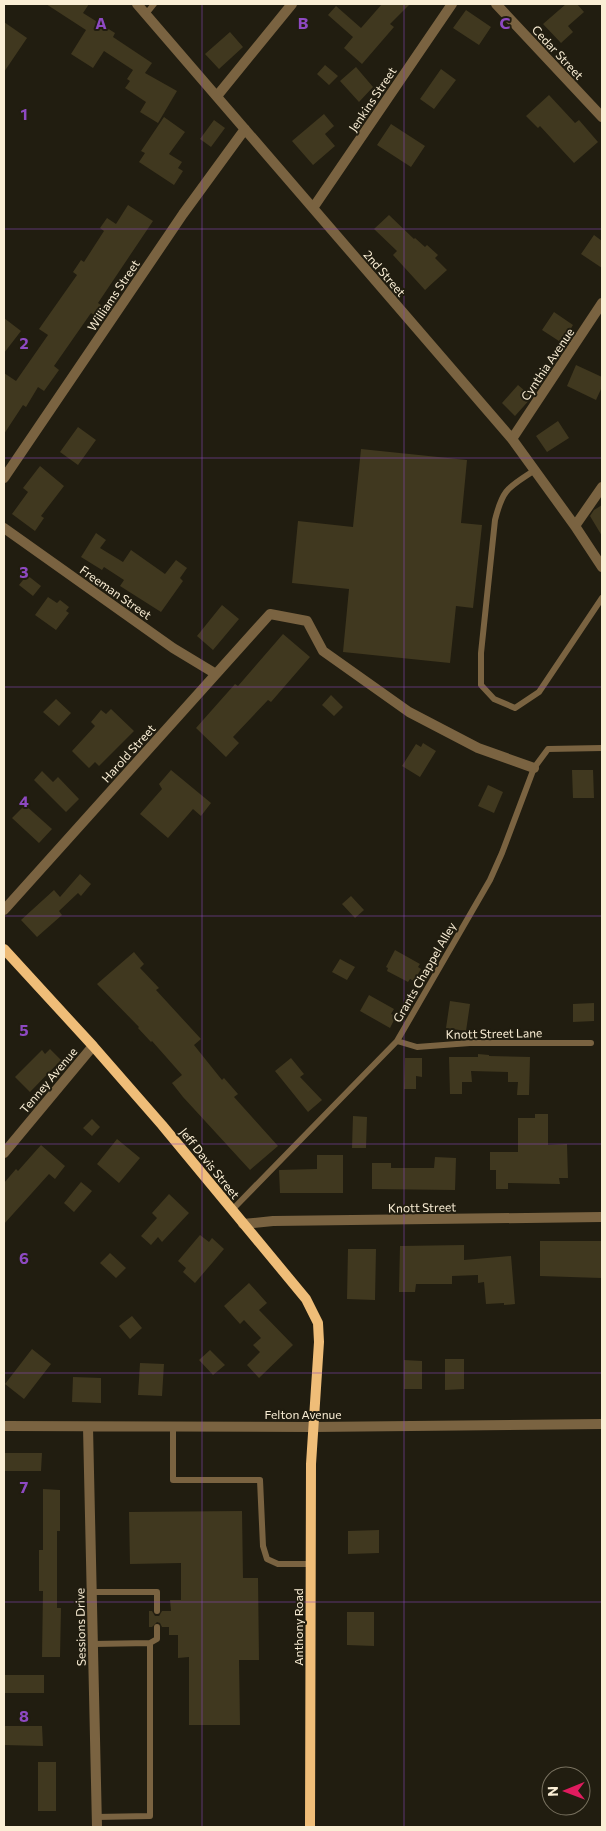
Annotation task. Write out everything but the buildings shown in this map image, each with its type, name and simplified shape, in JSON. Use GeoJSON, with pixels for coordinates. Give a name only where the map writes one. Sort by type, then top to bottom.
{"type":"FeatureCollection","features":[{"type":"Feature","properties":{"kind":"street","name":"2nd Street"},"geometry":{"type":"LineString","coordinates":[[137,4],[512,438],[602,567]]}},
{"type":"Feature","properties":{"kind":"street"},"geometry":{"type":"LineString","coordinates":[[217,96],[292,4]]}},
{"type":"Feature","properties":{"kind":"street","name":"Jenkins Street"},"geometry":{"type":"LineString","coordinates":[[313,208],[452,4]]}},
{"type":"Feature","properties":{"kind":"street","name":"Cedar Street"},"geometry":{"type":"LineString","coordinates":[[496,4],[602,117]]}},
{"type":"Feature","properties":{"kind":"street","name":"Williams Street"},"geometry":{"type":"LineString","coordinates":[[4,478],[183,214],[245,129]]}},
{"type":"Feature","properties":{"kind":"street","name":"Cynthia Avenue"},"geometry":{"type":"LineString","coordinates":[[512,438],[602,303]]}},
{"type":"Feature","properties":{"kind":"street"},"geometry":{"type":"LineString","coordinates":[[575,526],[602,487]]}},
{"type":"Feature","properties":{"kind":"street","name":"Freeman Street"},"geometry":{"type":"LineString","coordinates":[[4,528],[174,648],[216,674]]}},
{"type":"Feature","properties":{"kind":"street","name":"Harold Street"},"geometry":{"type":"LineString","coordinates":[[4,910],[270,614],[307,621],[323,651],[409,712],[478,748],[534,768]]}},
{"type":"Feature","properties":{"kind":"street","name":"Jeff Davis Street"},"geometry":{"type":"LineString","coordinates":[[4,949],[162,1125],[306,1299],[318,1323],[320,1342],[313,1427]]}},
{"type":"Feature","properties":{"kind":"street","name":"Tenney Avenue"},"geometry":{"type":"LineString","coordinates":[[4,1153],[93,1046]]}},
{"type":"Feature","properties":{"kind":"street","name":"Knott Street"},"geometry":{"type":"LineString","coordinates":[[243,1224],[273,1220],[602,1217]]}},
{"type":"Feature","properties":{"kind":"street","name":"Felton Avenue"},"geometry":{"type":"LineString","coordinates":[[4,1426],[313,1427],[602,1424]]}},
{"type":"Feature","properties":{"kind":"street","name":"Sessions Drive"},"geometry":{"type":"LineString","coordinates":[[88,1427],[96,1822]]}},
{"type":"Feature","properties":{"kind":"street","name":"Anthony Road"},"geometry":{"type":"LineString","coordinates":[[310,1827],[311,1464],[313,1427]]}},
{"type":"Feature","properties":{"kind":"lane"},"geometry":{"type":"LineString","coordinates":[[146,14],[154,4]]}},
{"type":"Feature","properties":{"kind":"lane"},"geometry":{"type":"LineString","coordinates":[[535,470],[510,486],[500,500],[495,520],[480,685],[494,699],[515,708],[539,692],[602,598]]}},
{"type":"Feature","properties":{"kind":"lane","name":"Grants Chappel Alley"},"geometry":{"type":"LineString","coordinates":[[232,1210],[398,1041],[490,880],[534,768],[548,749],[602,748]]}},
{"type":"Feature","properties":{"kind":"lane","name":"Knott Street Lane"},"geometry":{"type":"LineString","coordinates":[[398,1041],[417,1047],[470,1043],[591,1043]]}},
{"type":"Feature","properties":{"kind":"lane"},"geometry":{"type":"LineString","coordinates":[[173,1427],[173,1480],[260,1480],[262,1546],[267,1559],[278,1564],[311,1564]]}},
{"type":"Feature","properties":{"kind":"lane"},"geometry":{"type":"LineString","coordinates":[[92,1592],[157,1592],[157,1611]]}},
{"type":"Feature","properties":{"kind":"lane"},"geometry":{"type":"LineString","coordinates":[[93,1644],[150,1643],[157,1639],[157,1627]]}},
{"type":"Feature","properties":{"kind":"lane"},"geometry":{"type":"LineString","coordinates":[[96,1822],[150,1816],[150,1643]]}}]}
